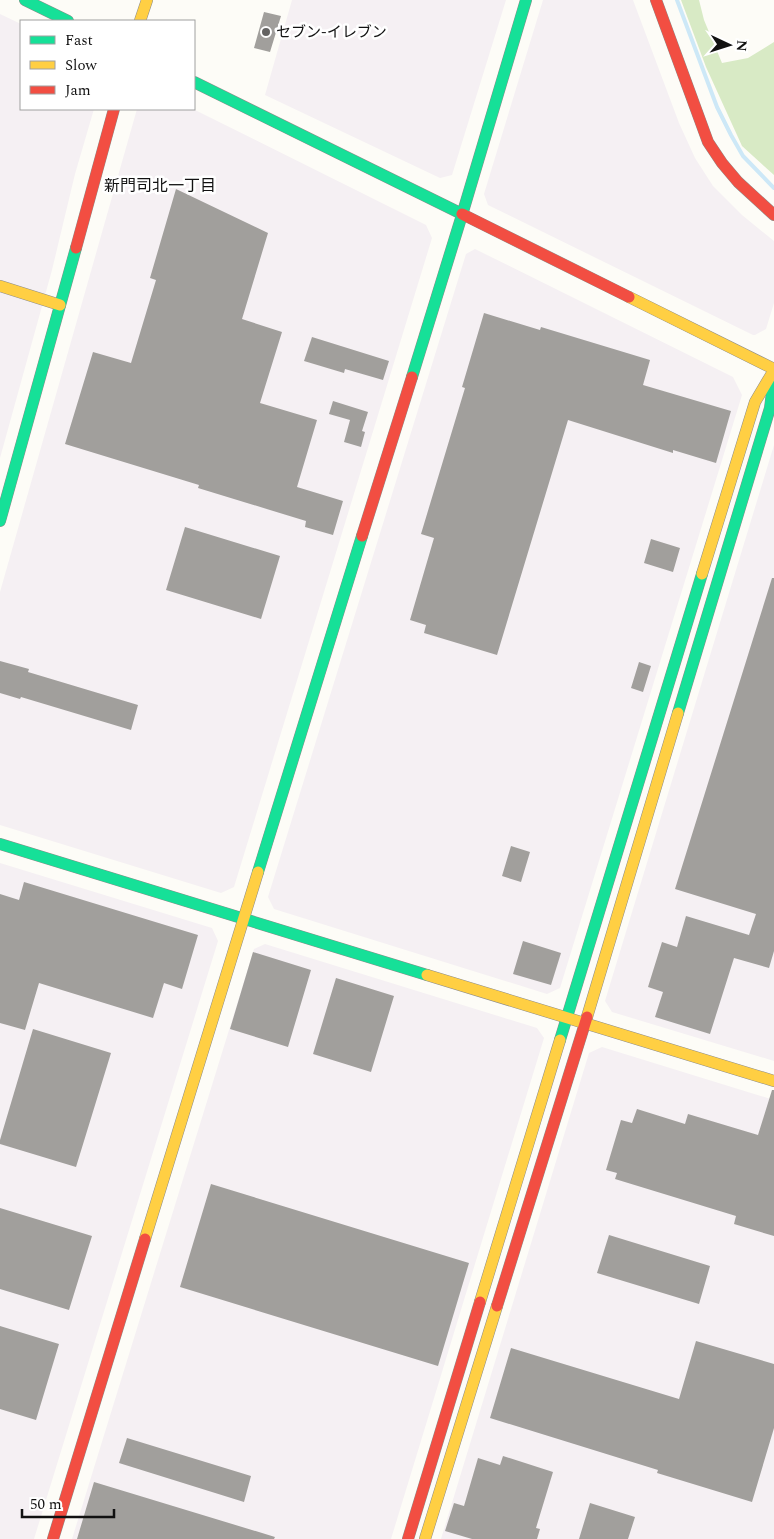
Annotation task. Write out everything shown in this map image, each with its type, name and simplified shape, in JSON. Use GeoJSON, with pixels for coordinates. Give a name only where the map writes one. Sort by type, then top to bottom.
{"type":"FeatureCollection","features":[{"type":"Feature","properties":{"kind":"street"},"geometry":{"type":"LineString","coordinates":[[25,0],[66,20]]}},
{"type":"Feature","properties":{"kind":"street"},"geometry":{"type":"LineString","coordinates":[[140,20],[147,0]]}},
{"type":"Feature","properties":{"kind":"street"},"geometry":{"type":"LineString","coordinates":[[53,1539],[462,215],[526,0]]}},
{"type":"Feature","properties":{"kind":"street"},"geometry":{"type":"LineString","coordinates":[[656,0],[708,142],[720,162],[735,180],[774,215]]}},
{"type":"Feature","properties":{"kind":"street"},"geometry":{"type":"LineString","coordinates":[[195,82],[774,370],[755,402],[408,1539]]}},
{"type":"Feature","properties":{"kind":"street"},"geometry":{"type":"LineString","coordinates":[[0,520],[114,110]]}},
{"type":"Feature","properties":{"kind":"street"},"geometry":{"type":"LineString","coordinates":[[0,286],[60,304]]}},
{"type":"Feature","properties":{"kind":"street"},"geometry":{"type":"LineString","coordinates":[[425,1539],[585,1024],[770,408],[774,374]]}},
{"type":"Feature","properties":{"kind":"street"},"geometry":{"type":"LineString","coordinates":[[0,844],[774,1081]]}},
{"type":"Feature","properties":{"kind":"shaded area"},"geometry":{"type":"Polygon","coordinates":[[[292,0],[506,0],[452,175],[440,178],[265,95],[292,0]]]}},
{"type":"Feature","properties":{"kind":"shaded area"},"geometry":{"type":"Polygon","coordinates":[[[543,0],[633,0],[679,123],[695,158],[713,186],[742,215],[774,241],[774,303],[766,329],[753,335],[488,205],[484,194],[543,0]]]}},
{"type":"Feature","properties":{"kind":"shaded area"},"geometry":{"type":"Polygon","coordinates":[[[0,14],[20,24],[20,110],[94,110],[0,458],[0,14]]]}},
{"type":"Feature","properties":{"kind":"shaded area"},"geometry":{"type":"Polygon","coordinates":[[[137,110],[195,110],[426,225],[432,238],[234,887],[221,893],[0,825],[0,592],[137,110]]]}},
{"type":"Feature","properties":{"kind":"shaded area"},"geometry":{"type":"Polygon","coordinates":[[[475,249],[733,377],[742,395],[560,988],[547,994],[274,909],[268,897],[466,254],[475,249]]]}},
{"type":"Feature","properties":{"kind":"shaded area"},"geometry":{"type":"Polygon","coordinates":[[[774,445],[774,1061],[612,1012],[605,1001],[774,445]]]}},
{"type":"Feature","properties":{"kind":"shaded area"},"geometry":{"type":"Polygon","coordinates":[[[0,863],[212,928],[218,941],[34,1539],[0,1539],[0,863]]]}},
{"type":"Feature","properties":{"kind":"shaded area"},"geometry":{"type":"Polygon","coordinates":[[[265,944],[537,1028],[544,1038],[391,1539],[72,1539],[254,949],[265,944]]]}},
{"type":"Feature","properties":{"kind":"shaded area"},"geometry":{"type":"Polygon","coordinates":[[[602,1047],[774,1100],[774,1539],[441,1539],[589,1053],[602,1047]]]}},
{"type":"Feature","properties":{"kind":"green space"},"geometry":{"type":"Polygon","coordinates":[[[681,0],[699,0],[704,20],[722,63],[748,58],[774,42],[774,175],[742,146],[706,67],[681,0]]]}},
{"type":"Feature","properties":{"kind":"building"},"geometry":{"type":"Polygon","coordinates":[[[264,12],[281,16],[270,52],[254,48],[264,12]]]}},
{"type":"Feature","properties":{"kind":"building"},"geometry":{"type":"Polygon","coordinates":[[[176,189],[268,233],[242,319],[282,332],[260,403],[317,420],[297,487],[343,501],[333,535],[305,527],[306,521],[198,488],[199,485],[65,444],[93,352],[131,363],[156,280],[150,278],[176,189]]]}},
{"type":"Feature","properties":{"kind":"building"},"geometry":{"type":"Polygon","coordinates":[[[484,313],[540,330],[541,327],[650,360],[643,385],[731,411],[716,463],[673,450],[673,453],[568,420],[497,655],[424,633],[426,625],[410,620],[434,538],[421,534],[465,388],[462,387],[484,313]]]}},
{"type":"Feature","properties":{"kind":"building"},"geometry":{"type":"Polygon","coordinates":[[[312,337],[389,361],[383,380],[345,369],[344,373],[304,361],[312,337]]]}},
{"type":"Feature","properties":{"kind":"building"},"geometry":{"type":"Polygon","coordinates":[[[333,401],[368,412],[362,431],[365,432],[361,447],[344,442],[350,420],[329,414],[333,401]]]}},
{"type":"Feature","properties":{"kind":"building"},"geometry":{"type":"Polygon","coordinates":[[[185,527],[280,556],[261,619],[166,590],[185,527]]]}},
{"type":"Feature","properties":{"kind":"building"},"geometry":{"type":"Polygon","coordinates":[[[651,539],[680,548],[673,572],[644,563],[651,539]]]}},
{"type":"Feature","properties":{"kind":"building"},"geometry":{"type":"Polygon","coordinates":[[[772,578],[774,578],[774,951],[769,968],[734,958],[710,1034],[655,1017],[663,992],[648,987],[662,942],[677,947],[686,916],[749,935],[756,914],[675,889],[772,578]]]}},
{"type":"Feature","properties":{"kind":"building"},"geometry":{"type":"Polygon","coordinates":[[[0,661],[29,669],[28,672],[138,705],[131,730],[21,697],[20,699],[0,693],[0,661]]]}},
{"type":"Feature","properties":{"kind":"building"},"geometry":{"type":"Polygon","coordinates":[[[639,662],[651,666],[643,692],[631,688],[639,662]]]}},
{"type":"Feature","properties":{"kind":"building"},"geometry":{"type":"Polygon","coordinates":[[[511,846],[530,852],[521,882],[502,876],[511,846]]]}},
{"type":"Feature","properties":{"kind":"building"},"geometry":{"type":"Polygon","coordinates":[[[24,882],[198,935],[182,989],[164,983],[153,1018],[39,983],[25,1030],[0,1023],[0,894],[19,900],[24,882]]]}},
{"type":"Feature","properties":{"kind":"building"},"geometry":{"type":"Polygon","coordinates":[[[523,941],[561,953],[551,985],[513,974],[523,941]]]}},
{"type":"Feature","properties":{"kind":"building"},"geometry":{"type":"Polygon","coordinates":[[[253,952],[311,970],[288,1047],[230,1029],[253,952]]]}},
{"type":"Feature","properties":{"kind":"building"},"geometry":{"type":"Polygon","coordinates":[[[336,978],[394,996],[371,1072],[313,1054],[336,978]]]}},
{"type":"Feature","properties":{"kind":"building"},"geometry":{"type":"Polygon","coordinates":[[[33,1029],[111,1053],[76,1167],[0,1144],[33,1029]]]}},
{"type":"Feature","properties":{"kind":"building"},"geometry":{"type":"Polygon","coordinates":[[[772,1090],[774,1090],[774,1236],[734,1224],[736,1216],[615,1179],[617,1173],[606,1170],[621,1120],[632,1123],[637,1109],[685,1124],[688,1114],[758,1135],[772,1090]]]}},
{"type":"Feature","properties":{"kind":"building"},"geometry":{"type":"Polygon","coordinates":[[[211,1184],[469,1263],[438,1366],[180,1287],[211,1184]]]}},
{"type":"Feature","properties":{"kind":"building"},"geometry":{"type":"Polygon","coordinates":[[[0,1208],[92,1236],[69,1310],[0,1289],[0,1208]]]}},
{"type":"Feature","properties":{"kind":"building"},"geometry":{"type":"Polygon","coordinates":[[[609,1235],[710,1266],[699,1304],[597,1273],[609,1235]]]}},
{"type":"Feature","properties":{"kind":"building"},"geometry":{"type":"Polygon","coordinates":[[[0,1326],[59,1344],[36,1420],[0,1409],[0,1326]]]}},
{"type":"Feature","properties":{"kind":"building"},"geometry":{"type":"Polygon","coordinates":[[[696,1341],[774,1364],[774,1428],[752,1502],[657,1473],[658,1470],[490,1418],[511,1348],[679,1399],[696,1341]]]}},
{"type":"Feature","properties":{"kind":"building"},"geometry":{"type":"Polygon","coordinates":[[[127,1438],[251,1476],[244,1502],[119,1463],[127,1438]]]}},
{"type":"Feature","properties":{"kind":"building"},"geometry":{"type":"Polygon","coordinates":[[[503,1456],[553,1472],[536,1528],[540,1529],[537,1539],[472,1539],[445,1531],[454,1503],[464,1506],[478,1458],[500,1465],[503,1456]]]}},
{"type":"Feature","properties":{"kind":"building"},"geometry":{"type":"Polygon","coordinates":[[[94,1482],[275,1537],[274,1539],[77,1539],[94,1482]]]}},
{"type":"Feature","properties":{"kind":"building"},"geometry":{"type":"Polygon","coordinates":[[[590,1503],[635,1517],[628,1539],[579,1539],[590,1503]]]}},
{"type":"Feature","properties":{"kind":"waterway"},"geometry":{"type":"LineString","coordinates":[[677,0],[717,107],[731,135],[743,156],[774,188]]}},
{"type":"Feature","properties":{"kind":"traffic: fast"},"geometry":{"type":"LineString","coordinates":[[25,0],[66,20]]}},
{"type":"Feature","properties":{"kind":"traffic: fast"},"geometry":{"type":"LineString","coordinates":[[412,377],[526,0]]}},
{"type":"Feature","properties":{"kind":"traffic: fast"},"geometry":{"type":"LineString","coordinates":[[195,82],[462,214]]}},
{"type":"Feature","properties":{"kind":"traffic: fast"},"geometry":{"type":"LineString","coordinates":[[0,521],[76,248]]}},
{"type":"Feature","properties":{"kind":"traffic: fast"},"geometry":{"type":"LineString","coordinates":[[678,713],[770,408],[774,376]]}},
{"type":"Feature","properties":{"kind":"traffic: fast"},"geometry":{"type":"LineString","coordinates":[[258,872],[362,536]]}},
{"type":"Feature","properties":{"kind":"traffic: fast"},"geometry":{"type":"LineString","coordinates":[[560,1040],[702,574]]}},
{"type":"Feature","properties":{"kind":"traffic: fast"},"geometry":{"type":"LineString","coordinates":[[0,844],[427,975]]}},
{"type":"Feature","properties":{"kind":"traffic: slow"},"geometry":{"type":"LineString","coordinates":[[140,20],[147,0]]}},
{"type":"Feature","properties":{"kind":"traffic: slow"},"geometry":{"type":"LineString","coordinates":[[0,286],[60,305]]}},
{"type":"Feature","properties":{"kind":"traffic: slow"},"geometry":{"type":"LineString","coordinates":[[629,297],[774,369]]}},
{"type":"Feature","properties":{"kind":"traffic: slow"},"geometry":{"type":"LineString","coordinates":[[702,574],[755,402],[774,370]]}},
{"type":"Feature","properties":{"kind":"traffic: slow"},"geometry":{"type":"LineString","coordinates":[[587,1017],[678,713]]}},
{"type":"Feature","properties":{"kind":"traffic: slow"},"geometry":{"type":"LineString","coordinates":[[145,1239],[258,872]]}},
{"type":"Feature","properties":{"kind":"traffic: slow"},"geometry":{"type":"LineString","coordinates":[[427,975],[774,1081]]}},
{"type":"Feature","properties":{"kind":"traffic: slow"},"geometry":{"type":"LineString","coordinates":[[480,1302],[560,1040]]}},
{"type":"Feature","properties":{"kind":"traffic: slow"},"geometry":{"type":"LineString","coordinates":[[425,1539],[497,1306]]}},
{"type":"Feature","properties":{"kind":"traffic: jam"},"geometry":{"type":"LineString","coordinates":[[656,0],[708,142],[738,182],[774,215]]}},
{"type":"Feature","properties":{"kind":"traffic: jam"},"geometry":{"type":"LineString","coordinates":[[76,248],[114,110]]}},
{"type":"Feature","properties":{"kind":"traffic: jam"},"geometry":{"type":"LineString","coordinates":[[462,214],[629,297]]}},
{"type":"Feature","properties":{"kind":"traffic: jam"},"geometry":{"type":"LineString","coordinates":[[362,536],[412,377]]}},
{"type":"Feature","properties":{"kind":"traffic: jam"},"geometry":{"type":"LineString","coordinates":[[497,1306],[587,1017]]}},
{"type":"Feature","properties":{"kind":"traffic: jam"},"geometry":{"type":"LineString","coordinates":[[53,1539],[145,1239]]}},
{"type":"Feature","properties":{"kind":"traffic: jam"},"geometry":{"type":"LineString","coordinates":[[408,1539],[480,1302]]}},
{"type":"Feature","properties":{"kind":"place","name":"セブン-イレブン"},"geometry":{"type":"Point","coordinates":[266,32]}},
{"type":"Feature","properties":{"kind":"district","name":"新門司北一丁目"},"geometry":{"type":"Point","coordinates":[160,186]}}]}
